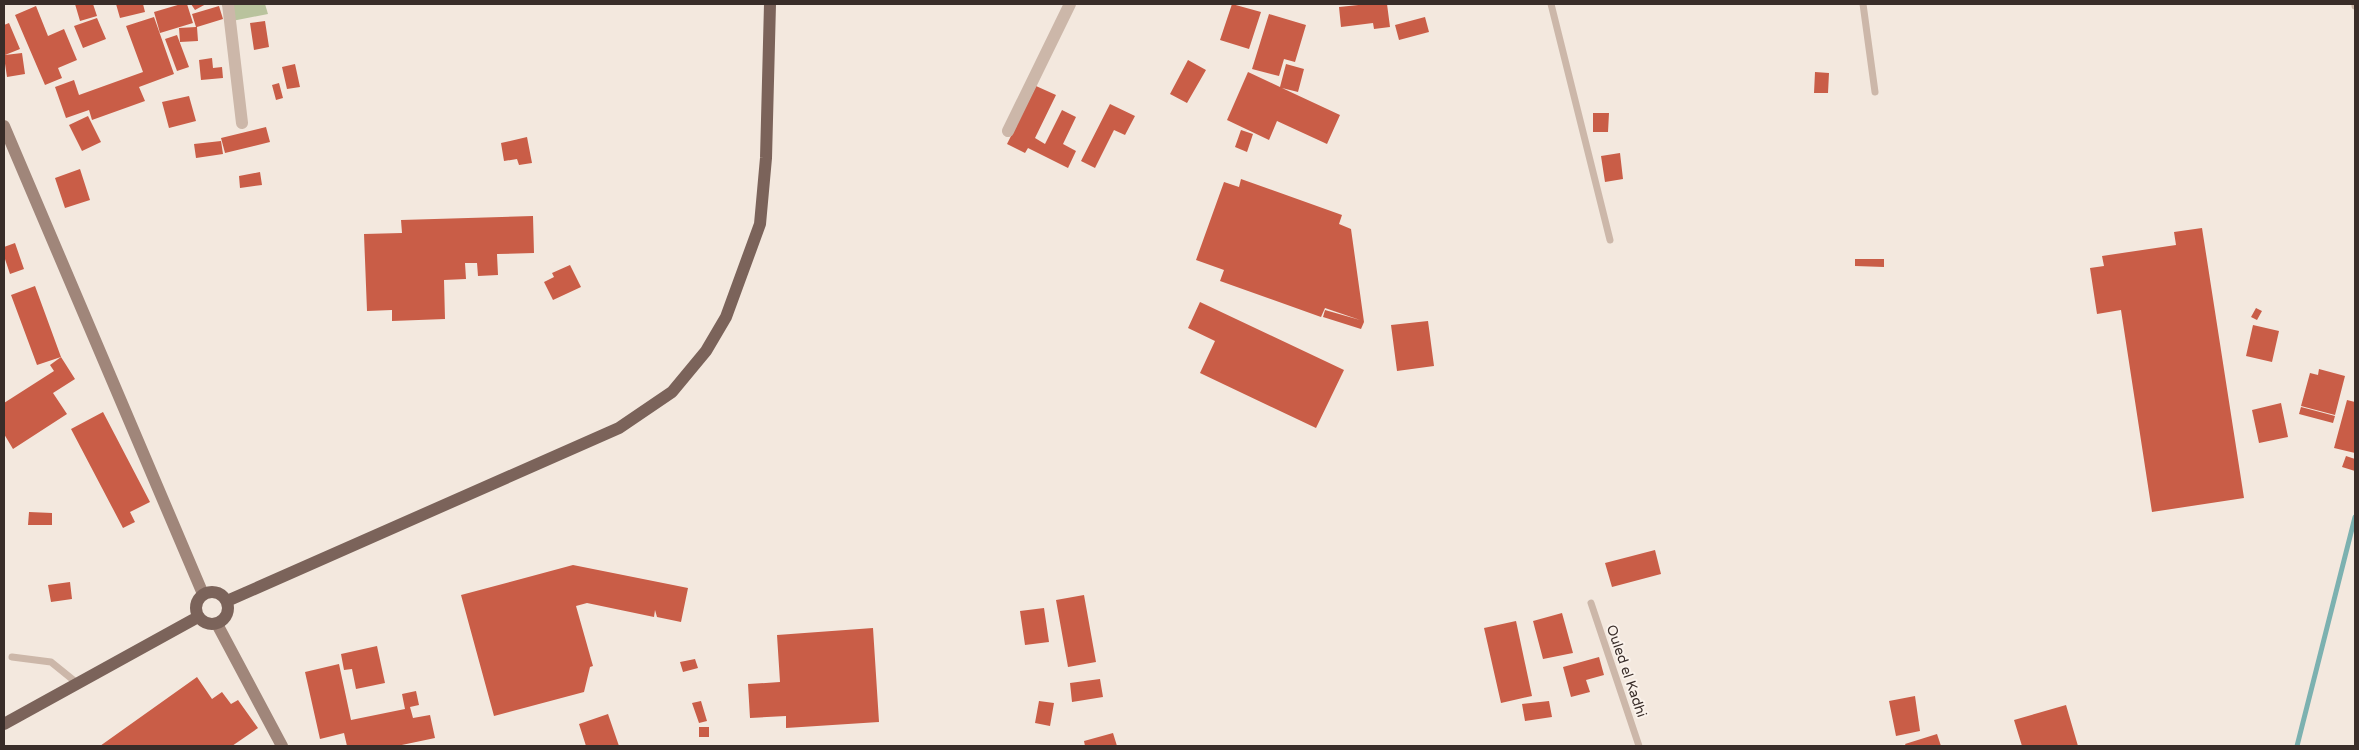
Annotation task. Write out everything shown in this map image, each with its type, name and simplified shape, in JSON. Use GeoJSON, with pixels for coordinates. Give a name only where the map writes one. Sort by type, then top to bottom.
{"type":"FeatureCollection","features":[{"type":"Feature","properties":{"kind":"main road"},"geometry":{"type":"LineString","coordinates":[[227,601],[619,428],[672,392],[706,351],[726,317],[760,224],[766,158],[770,4]]}},
{"type":"Feature","properties":{"kind":"main road"},"geometry":{"type":"LineString","coordinates":[[4,126],[204,594]]}},
{"type":"Feature","properties":{"kind":"main road"},"geometry":{"type":"LineString","coordinates":[[215,592],[221,594],[227,601],[228,613],[226,618],[217,624],[206,624],[198,617],[196,604],[204,594],[215,592]]}},
{"type":"Feature","properties":{"kind":"main road"},"geometry":{"type":"LineString","coordinates":[[4,724],[198,617]]}},
{"type":"Feature","properties":{"kind":"main road"},"geometry":{"type":"LineString","coordinates":[[217,624],[282,746]]}},
{"type":"Feature","properties":{"kind":"street"},"geometry":{"type":"LineString","coordinates":[[228,4],[242,123]]}},
{"type":"Feature","properties":{"kind":"street"},"geometry":{"type":"LineString","coordinates":[[1008,131],[1070,4]]}},
{"type":"Feature","properties":{"kind":"lane"},"geometry":{"type":"LineString","coordinates":[[1551,4],[1610,240]]}},
{"type":"Feature","properties":{"kind":"lane"},"geometry":{"type":"LineString","coordinates":[[1863,4],[1875,92]]}},
{"type":"Feature","properties":{"kind":"lane","name":"Ouled el Kadhi"},"geometry":{"type":"LineString","coordinates":[[1591,603],[1639,746]]}},
{"type":"Feature","properties":{"kind":"lane"},"geometry":{"type":"LineString","coordinates":[[12,657],[51,662],[77,683]]}},
{"type":"Feature","properties":{"kind":"green space"},"geometry":{"type":"Polygon","coordinates":[[[221,4],[265,4],[268,14],[232,21],[221,4]]]}},
{"type":"Feature","properties":{"kind":"building"},"geometry":{"type":"Polygon","coordinates":[[[75,4],[93,4],[97,16],[80,21],[75,4]]]}},
{"type":"Feature","properties":{"kind":"building"},"geometry":{"type":"Polygon","coordinates":[[[116,4],[143,4],[145,12],[120,18],[116,4]]]}},
{"type":"Feature","properties":{"kind":"building"},"geometry":{"type":"Polygon","coordinates":[[[187,4],[193,23],[160,33],[154,12],[187,4]]]}},
{"type":"Feature","properties":{"kind":"building"},"geometry":{"type":"Polygon","coordinates":[[[191,4],[206,4],[195,10],[191,4]]]}},
{"type":"Feature","properties":{"kind":"building"},"geometry":{"type":"Polygon","coordinates":[[[1232,4],[1261,12],[1249,49],[1220,40],[1232,4]]]}},
{"type":"Feature","properties":{"kind":"building"},"geometry":{"type":"Polygon","coordinates":[[[1387,4],[1390,27],[1374,29],[1373,23],[1341,27],[1339,7],[1387,4]]]}},
{"type":"Feature","properties":{"kind":"building"},"geometry":{"type":"Polygon","coordinates":[[[36,6],[48,36],[64,29],[77,60],[58,68],[62,78],[45,85],[15,15],[36,6]]]}},
{"type":"Feature","properties":{"kind":"building"},"geometry":{"type":"Polygon","coordinates":[[[219,6],[223,19],[197,27],[198,41],[180,42],[179,28],[196,27],[192,14],[219,6]]]}},
{"type":"Feature","properties":{"kind":"building"},"geometry":{"type":"Polygon","coordinates":[[[1269,14],[1306,25],[1295,62],[1284,59],[1279,76],[1252,69],[1269,14]]]}},
{"type":"Feature","properties":{"kind":"building"},"geometry":{"type":"Polygon","coordinates":[[[154,17],[174,74],[139,87],[145,101],[92,120],[89,110],[66,118],[55,87],[74,80],[79,95],[143,72],[126,26],[154,17]]]}},
{"type":"Feature","properties":{"kind":"building"},"geometry":{"type":"Polygon","coordinates":[[[1425,17],[1429,32],[1399,40],[1395,25],[1425,17]]]}},
{"type":"Feature","properties":{"kind":"building"},"geometry":{"type":"Polygon","coordinates":[[[97,18],[106,39],[83,48],[74,26],[97,18]]]}},
{"type":"Feature","properties":{"kind":"building"},"geometry":{"type":"Polygon","coordinates":[[[265,21],[269,47],[254,50],[250,23],[265,21]]]}},
{"type":"Feature","properties":{"kind":"building"},"geometry":{"type":"Polygon","coordinates":[[[9,23],[20,49],[5,55],[22,53],[25,74],[7,77],[4,57],[4,25],[9,23]]]}},
{"type":"Feature","properties":{"kind":"building"},"geometry":{"type":"Polygon","coordinates":[[[177,35],[189,67],[177,71],[165,39],[177,35]]]}},
{"type":"Feature","properties":{"kind":"building"},"geometry":{"type":"Polygon","coordinates":[[[212,58],[213,68],[222,67],[223,78],[201,80],[199,60],[212,58]]]}},
{"type":"Feature","properties":{"kind":"building"},"geometry":{"type":"Polygon","coordinates":[[[1188,60],[1206,70],[1187,103],[1170,94],[1188,60]]]}},
{"type":"Feature","properties":{"kind":"building"},"geometry":{"type":"Polygon","coordinates":[[[295,64],[300,87],[287,89],[282,67],[295,64]]]}},
{"type":"Feature","properties":{"kind":"building"},"geometry":{"type":"Polygon","coordinates":[[[1286,64],[1304,69],[1298,92],[1282,88],[1340,115],[1327,144],[1277,121],[1269,140],[1227,120],[1248,72],[1280,87],[1286,64]]]}},
{"type":"Feature","properties":{"kind":"building"},"geometry":{"type":"Polygon","coordinates":[[[1815,72],[1829,73],[1828,93],[1814,93],[1815,72]]]}},
{"type":"Feature","properties":{"kind":"building"},"geometry":{"type":"Polygon","coordinates":[[[279,83],[283,98],[276,100],[272,85],[279,83]]]}},
{"type":"Feature","properties":{"kind":"building"},"geometry":{"type":"Polygon","coordinates":[[[1036,86],[1056,95],[1035,138],[1045,144],[1062,110],[1076,117],[1063,144],[1076,151],[1068,168],[1028,148],[1025,153],[1007,144],[1036,86]]]}},
{"type":"Feature","properties":{"kind":"building"},"geometry":{"type":"Polygon","coordinates":[[[189,96],[196,121],[169,128],[162,102],[189,96]]]}},
{"type":"Feature","properties":{"kind":"building"},"geometry":{"type":"Polygon","coordinates":[[[1110,104],[1135,116],[1125,135],[1114,130],[1095,168],[1081,161],[1110,104]]]}},
{"type":"Feature","properties":{"kind":"building"},"geometry":{"type":"Polygon","coordinates":[[[1593,113],[1609,113],[1608,132],[1593,132],[1593,113]]]}},
{"type":"Feature","properties":{"kind":"building"},"geometry":{"type":"Polygon","coordinates":[[[88,116],[101,142],[82,151],[69,125],[88,116]]]}},
{"type":"Feature","properties":{"kind":"building"},"geometry":{"type":"Polygon","coordinates":[[[266,127],[270,142],[225,153],[221,138],[266,127]]]}},
{"type":"Feature","properties":{"kind":"building"},"geometry":{"type":"Polygon","coordinates":[[[1241,130],[1253,134],[1247,152],[1235,147],[1241,130]]]}},
{"type":"Feature","properties":{"kind":"building"},"geometry":{"type":"Polygon","coordinates":[[[527,137],[532,163],[519,165],[517,159],[504,161],[501,143],[527,137]]]}},
{"type":"Feature","properties":{"kind":"building"},"geometry":{"type":"Polygon","coordinates":[[[221,141],[223,154],[196,158],[194,144],[221,141]]]}},
{"type":"Feature","properties":{"kind":"building"},"geometry":{"type":"Polygon","coordinates":[[[1620,153],[1623,179],[1605,182],[1601,156],[1620,153]]]}},
{"type":"Feature","properties":{"kind":"building"},"geometry":{"type":"Polygon","coordinates":[[[80,169],[90,200],[65,208],[55,178],[80,169]]]}},
{"type":"Feature","properties":{"kind":"building"},"geometry":{"type":"Polygon","coordinates":[[[260,172],[262,185],[240,188],[239,176],[260,172]]]}},
{"type":"Feature","properties":{"kind":"building"},"geometry":{"type":"Polygon","coordinates":[[[1241,179],[1342,215],[1339,224],[1351,229],[1364,322],[1361,329],[1323,317],[1325,310],[1360,320],[1325,308],[1321,317],[1220,281],[1224,270],[1196,260],[1224,182],[1239,187],[1241,179]]]}},
{"type":"Feature","properties":{"kind":"building"},"geometry":{"type":"Polygon","coordinates":[[[533,216],[534,253],[497,254],[498,275],[478,276],[477,263],[465,263],[466,279],[444,280],[445,319],[392,321],[392,310],[367,311],[364,234],[402,233],[401,220],[533,216]]]}},
{"type":"Feature","properties":{"kind":"building"},"geometry":{"type":"Polygon","coordinates":[[[2202,228],[2244,498],[2152,512],[2121,310],[2097,314],[2090,268],[2104,266],[2102,256],[2176,245],[2174,232],[2202,228]]]}},
{"type":"Feature","properties":{"kind":"building"},"geometry":{"type":"Polygon","coordinates":[[[15,243],[24,269],[10,274],[4,256],[4,247],[15,243]]]}},
{"type":"Feature","properties":{"kind":"building"},"geometry":{"type":"Polygon","coordinates":[[[1855,259],[1884,259],[1884,267],[1855,266],[1855,259]]]}},
{"type":"Feature","properties":{"kind":"building"},"geometry":{"type":"Polygon","coordinates":[[[570,265],[581,287],[553,300],[544,282],[554,277],[552,273],[570,265]]]}},
{"type":"Feature","properties":{"kind":"building"},"geometry":{"type":"Polygon","coordinates":[[[35,286],[61,357],[37,365],[11,295],[35,286]]]}},
{"type":"Feature","properties":{"kind":"building"},"geometry":{"type":"Polygon","coordinates":[[[1200,302],[1344,370],[1316,428],[1200,373],[1215,341],[1188,328],[1200,302]]]}},
{"type":"Feature","properties":{"kind":"building"},"geometry":{"type":"Polygon","coordinates":[[[2256,308],[2262,311],[2257,320],[2251,317],[2256,308]]]}},
{"type":"Feature","properties":{"kind":"building"},"geometry":{"type":"Polygon","coordinates":[[[1428,321],[1434,366],[1397,371],[1391,325],[1428,321]]]}},
{"type":"Feature","properties":{"kind":"building"},"geometry":{"type":"Polygon","coordinates":[[[2253,325],[2279,331],[2272,362],[2246,356],[2253,325]]]}},
{"type":"Feature","properties":{"kind":"building"},"geometry":{"type":"Polygon","coordinates":[[[61,357],[75,379],[53,393],[67,414],[13,449],[4,434],[4,403],[54,371],[50,365],[61,357]]]}},
{"type":"Feature","properties":{"kind":"building"},"geometry":{"type":"Polygon","coordinates":[[[2319,369],[2345,376],[2335,415],[2301,406],[2310,373],[2318,375],[2319,369]]]}},
{"type":"Feature","properties":{"kind":"building"},"geometry":{"type":"Polygon","coordinates":[[[2347,400],[2355,402],[2355,453],[2334,448],[2347,400]]]}},
{"type":"Feature","properties":{"kind":"building"},"geometry":{"type":"Polygon","coordinates":[[[2281,403],[2288,437],[2259,443],[2252,410],[2281,403]]]}},
{"type":"Feature","properties":{"kind":"building"},"geometry":{"type":"Polygon","coordinates":[[[2301,407],[2335,416],[2333,423],[2299,414],[2301,407]]]}},
{"type":"Feature","properties":{"kind":"building"},"geometry":{"type":"Polygon","coordinates":[[[103,412],[150,502],[130,512],[135,522],[123,528],[71,429],[103,412]]]}},
{"type":"Feature","properties":{"kind":"building"},"geometry":{"type":"Polygon","coordinates":[[[2346,456],[2355,459],[2355,471],[2342,467],[2346,456]]]}},
{"type":"Feature","properties":{"kind":"building"},"geometry":{"type":"Polygon","coordinates":[[[29,512],[52,513],[52,525],[28,525],[29,512]]]}},
{"type":"Feature","properties":{"kind":"building"},"geometry":{"type":"Polygon","coordinates":[[[1655,550],[1661,574],[1612,587],[1605,563],[1655,550]]]}},
{"type":"Feature","properties":{"kind":"building"},"geometry":{"type":"Polygon","coordinates":[[[573,565],[688,588],[681,622],[657,617],[655,610],[654,617],[587,603],[576,606],[593,666],[590,667],[584,692],[494,716],[461,595],[573,565]]]}},
{"type":"Feature","properties":{"kind":"building"},"geometry":{"type":"Polygon","coordinates":[[[70,582],[72,599],[51,602],[48,585],[70,582]]]}},
{"type":"Feature","properties":{"kind":"building"},"geometry":{"type":"Polygon","coordinates":[[[1084,595],[1096,662],[1068,667],[1056,600],[1084,595]]]}},
{"type":"Feature","properties":{"kind":"building"},"geometry":{"type":"Polygon","coordinates":[[[1044,608],[1049,642],[1025,645],[1020,611],[1044,608]]]}},
{"type":"Feature","properties":{"kind":"building"},"geometry":{"type":"Polygon","coordinates":[[[1562,613],[1573,653],[1543,659],[1533,621],[1562,613]]]}},
{"type":"Feature","properties":{"kind":"building"},"geometry":{"type":"Polygon","coordinates":[[[1516,621],[1532,696],[1501,703],[1484,628],[1516,621]]]}},
{"type":"Feature","properties":{"kind":"building"},"geometry":{"type":"Polygon","coordinates":[[[873,628],[879,722],[786,728],[786,716],[750,718],[748,684],[780,682],[777,635],[873,628]]]}},
{"type":"Feature","properties":{"kind":"building"},"geometry":{"type":"Polygon","coordinates":[[[377,646],[385,683],[356,689],[352,669],[344,670],[341,654],[377,646]]]}},
{"type":"Feature","properties":{"kind":"building"},"geometry":{"type":"Polygon","coordinates":[[[1599,657],[1604,675],[1586,680],[1590,692],[1571,697],[1563,667],[1599,657]]]}},
{"type":"Feature","properties":{"kind":"building"},"geometry":{"type":"Polygon","coordinates":[[[695,659],[698,668],[683,672],[680,662],[695,659]]]}},
{"type":"Feature","properties":{"kind":"building"},"geometry":{"type":"Polygon","coordinates":[[[339,664],[351,720],[405,709],[402,694],[416,691],[419,705],[410,707],[413,718],[430,715],[435,738],[397,746],[347,746],[344,733],[320,739],[305,672],[339,664]]]}},
{"type":"Feature","properties":{"kind":"building"},"geometry":{"type":"Polygon","coordinates":[[[197,677],[212,699],[222,692],[231,704],[238,700],[258,728],[232,746],[100,746],[197,677]]]}},
{"type":"Feature","properties":{"kind":"building"},"geometry":{"type":"Polygon","coordinates":[[[1100,679],[1103,697],[1072,702],[1070,683],[1100,679]]]}},
{"type":"Feature","properties":{"kind":"building"},"geometry":{"type":"Polygon","coordinates":[[[1915,696],[1920,731],[1896,736],[1889,701],[1915,696]]]}},
{"type":"Feature","properties":{"kind":"building"},"geometry":{"type":"Polygon","coordinates":[[[701,701],[707,721],[699,723],[692,703],[701,701]]]}},
{"type":"Feature","properties":{"kind":"building"},"geometry":{"type":"Polygon","coordinates":[[[1039,701],[1054,703],[1050,726],[1035,723],[1039,701]]]}},
{"type":"Feature","properties":{"kind":"building"},"geometry":{"type":"Polygon","coordinates":[[[1549,701],[1552,717],[1525,721],[1522,704],[1549,701]]]}},
{"type":"Feature","properties":{"kind":"building"},"geometry":{"type":"Polygon","coordinates":[[[2066,705],[2078,746],[2022,746],[2014,720],[2066,705]]]}},
{"type":"Feature","properties":{"kind":"building"},"geometry":{"type":"Polygon","coordinates":[[[608,714],[619,746],[586,746],[579,724],[608,714]]]}},
{"type":"Feature","properties":{"kind":"building"},"geometry":{"type":"Polygon","coordinates":[[[699,727],[709,727],[709,737],[699,737],[699,727]]]}},
{"type":"Feature","properties":{"kind":"building"},"geometry":{"type":"Polygon","coordinates":[[[1113,733],[1117,746],[1085,746],[1084,741],[1113,733]]]}},
{"type":"Feature","properties":{"kind":"building"},"geometry":{"type":"Polygon","coordinates":[[[1937,734],[1941,746],[1906,746],[1905,744],[1937,734]]]}},
{"type":"Feature","properties":{"kind":"waterway"},"geometry":{"type":"LineString","coordinates":[[2297,746],[2355,517]]}}]}
